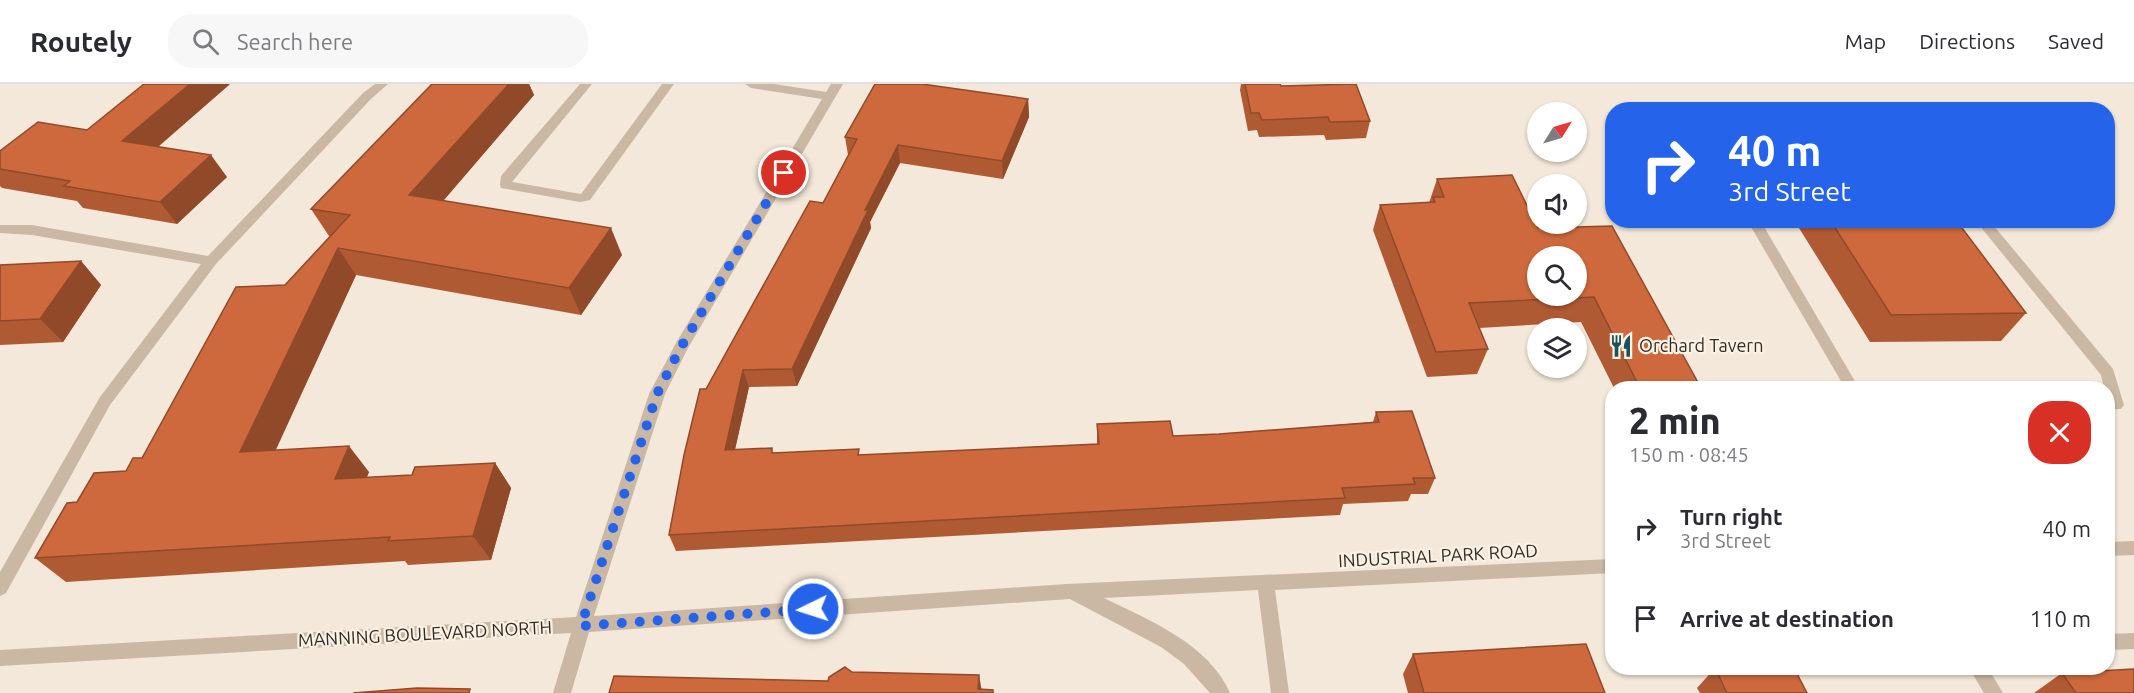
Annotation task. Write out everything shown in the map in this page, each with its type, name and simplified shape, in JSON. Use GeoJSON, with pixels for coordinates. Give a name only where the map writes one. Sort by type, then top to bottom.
{"type":"FeatureCollection","features":[{"type":"Feature","properties":{"kind":"street"},"geometry":{"type":"LineString","coordinates":[[0,588],[105,401],[211,261],[367,96],[382,84]]}},
{"type":"Feature","properties":{"kind":"street"},"geometry":{"type":"LineString","coordinates":[[586,84],[506,178],[506,185],[580,198],[585,196],[668,84]]}},
{"type":"Feature","properties":{"kind":"street"},"geometry":{"type":"LineString","coordinates":[[562,693],[581,626],[651,410],[665,378],[833,90],[751,84]]}},
{"type":"Feature","properties":{"kind":"street"},"geometry":{"type":"LineString","coordinates":[[1758,228],[1848,381]]}},
{"type":"Feature","properties":{"kind":"street"},"geometry":{"type":"LineString","coordinates":[[1988,228],[2108,373],[2110,381]]}},
{"type":"Feature","properties":{"kind":"street"},"geometry":{"type":"LineString","coordinates":[[0,230],[32,230],[211,261]]}},
{"type":"Feature","properties":{"kind":"street"},"geometry":{"type":"LineString","coordinates":[[2115,401],[2116,405]]}},
{"type":"Feature","properties":{"kind":"street"},"geometry":{"type":"LineString","coordinates":[[2115,549],[2134,548]]}},
{"type":"Feature","properties":{"kind":"street","name":"INDUSTRIAL PARK ROAD"},"geometry":{"type":"LineString","coordinates":[[1266,585],[1605,566]]}},
{"type":"Feature","properties":{"kind":"street"},"geometry":{"type":"LineString","coordinates":[[1266,585],[1280,693]]}},
{"type":"Feature","properties":{"kind":"street","name":"MANNING BOULEVARD NORTH"},"geometry":{"type":"LineString","coordinates":[[0,658],[581,626],[1066,592],[1266,585]]}},
{"type":"Feature","properties":{"kind":"street","name":"MANNING BOULEVARD NORTH"},"geometry":{"type":"LineString","coordinates":[[1066,592],[1102,603],[1170,640],[1204,669],[1221,693]]}},
{"type":"Feature","properties":{"kind":"street"},"geometry":{"type":"LineString","coordinates":[[2115,642],[2134,641]]}},
{"type":"Feature","properties":{"kind":"street"},"geometry":{"type":"LineString","coordinates":[[1982,675],[1994,693]]}},
{"type":"Feature","properties":{"kind":"building"},"geometry":{"type":"Polygon","coordinates":[[[144,84],[190,84],[122,141],[211,155],[160,202],[64,186],[70,181],[0,169],[0,151],[38,122],[87,130],[144,84]]]}},
{"type":"Feature","properties":{"kind":"building"},"geometry":{"type":"Polygon","coordinates":[[[432,84],[509,84],[409,195],[611,228],[569,288],[338,248],[240,452],[349,446],[335,479],[412,475],[415,467],[495,463],[473,536],[388,541],[390,537],[35,558],[67,503],[77,502],[94,473],[126,471],[133,458],[142,458],[236,287],[285,285],[350,215],[311,209],[432,84]]]}},
{"type":"Feature","properties":{"kind":"building"},"geometry":{"type":"Polygon","coordinates":[[[875,84],[922,84],[1028,99],[1002,161],[898,145],[865,210],[868,210],[792,369],[743,370],[725,450],[772,448],[772,453],[859,449],[858,455],[1099,444],[1097,424],[1170,421],[1173,436],[1379,422],[1376,412],[1412,411],[1435,478],[1413,478],[1415,484],[1342,488],[1345,498],[669,535],[684,455],[700,389],[706,389],[810,201],[823,203],[857,139],[845,137],[875,84]]]}},
{"type":"Feature","properties":{"kind":"building"},"geometry":{"type":"Polygon","coordinates":[[[1245,84],[1280,84],[1281,86],[1356,84],[1370,121],[1330,122],[1328,117],[1262,120],[1259,113],[1251,113],[1245,84]]]}},
{"type":"Feature","properties":{"kind":"building"},"geometry":{"type":"Polygon","coordinates":[[[1512,175],[1527,206],[1527,234],[1587,234],[1587,227],[1613,228],[1697,381],[1636,381],[1594,297],[1587,297],[1587,246],[1527,246],[1527,300],[1469,303],[1488,349],[1436,352],[1380,205],[1435,202],[1433,197],[1444,197],[1437,179],[1512,175]]]}},
{"type":"Feature","properties":{"kind":"building"},"geometry":{"type":"Polygon","coordinates":[[[1835,228],[1962,228],[2026,313],[1891,315],[1835,228]]]}},
{"type":"Feature","properties":{"kind":"building"},"geometry":{"type":"Polygon","coordinates":[[[81,261],[40,319],[0,321],[0,265],[81,261]]]}},
{"type":"Feature","properties":{"kind":"building"},"geometry":{"type":"Polygon","coordinates":[[[1586,644],[1605,693],[1424,693],[1413,654],[1586,644]]]}},
{"type":"Feature","properties":{"kind":"building"},"geometry":{"type":"Polygon","coordinates":[[[845,667],[852,672],[979,675],[978,689],[993,690],[993,693],[609,693],[614,676],[828,681],[829,677],[845,667]]]}},
{"type":"Feature","properties":{"kind":"building"},"geometry":{"type":"Polygon","coordinates":[[[2134,669],[2134,693],[2076,693],[2063,675],[2115,675],[2115,670],[2134,669]]]}},
{"type":"Feature","properties":{"kind":"building"},"geometry":{"type":"Polygon","coordinates":[[[1718,675],[1798,675],[1807,693],[1727,693],[1718,675]]]}},
{"type":"Feature","properties":{"kind":"building"},"geometry":{"type":"Polygon","coordinates":[[[417,688],[470,689],[469,693],[353,693],[417,688]]]}},
{"type":"Feature","properties":{"kind":"place","name":"Orchard Tavern"},"geometry":{"type":"Point","coordinates":[1621,346]}},
{"type":"Feature","properties":{"kind":"route"},"geometry":{"type":"LineString","coordinates":[[784,173],[672,362],[657,394],[581,626],[813,609]]}}]}
